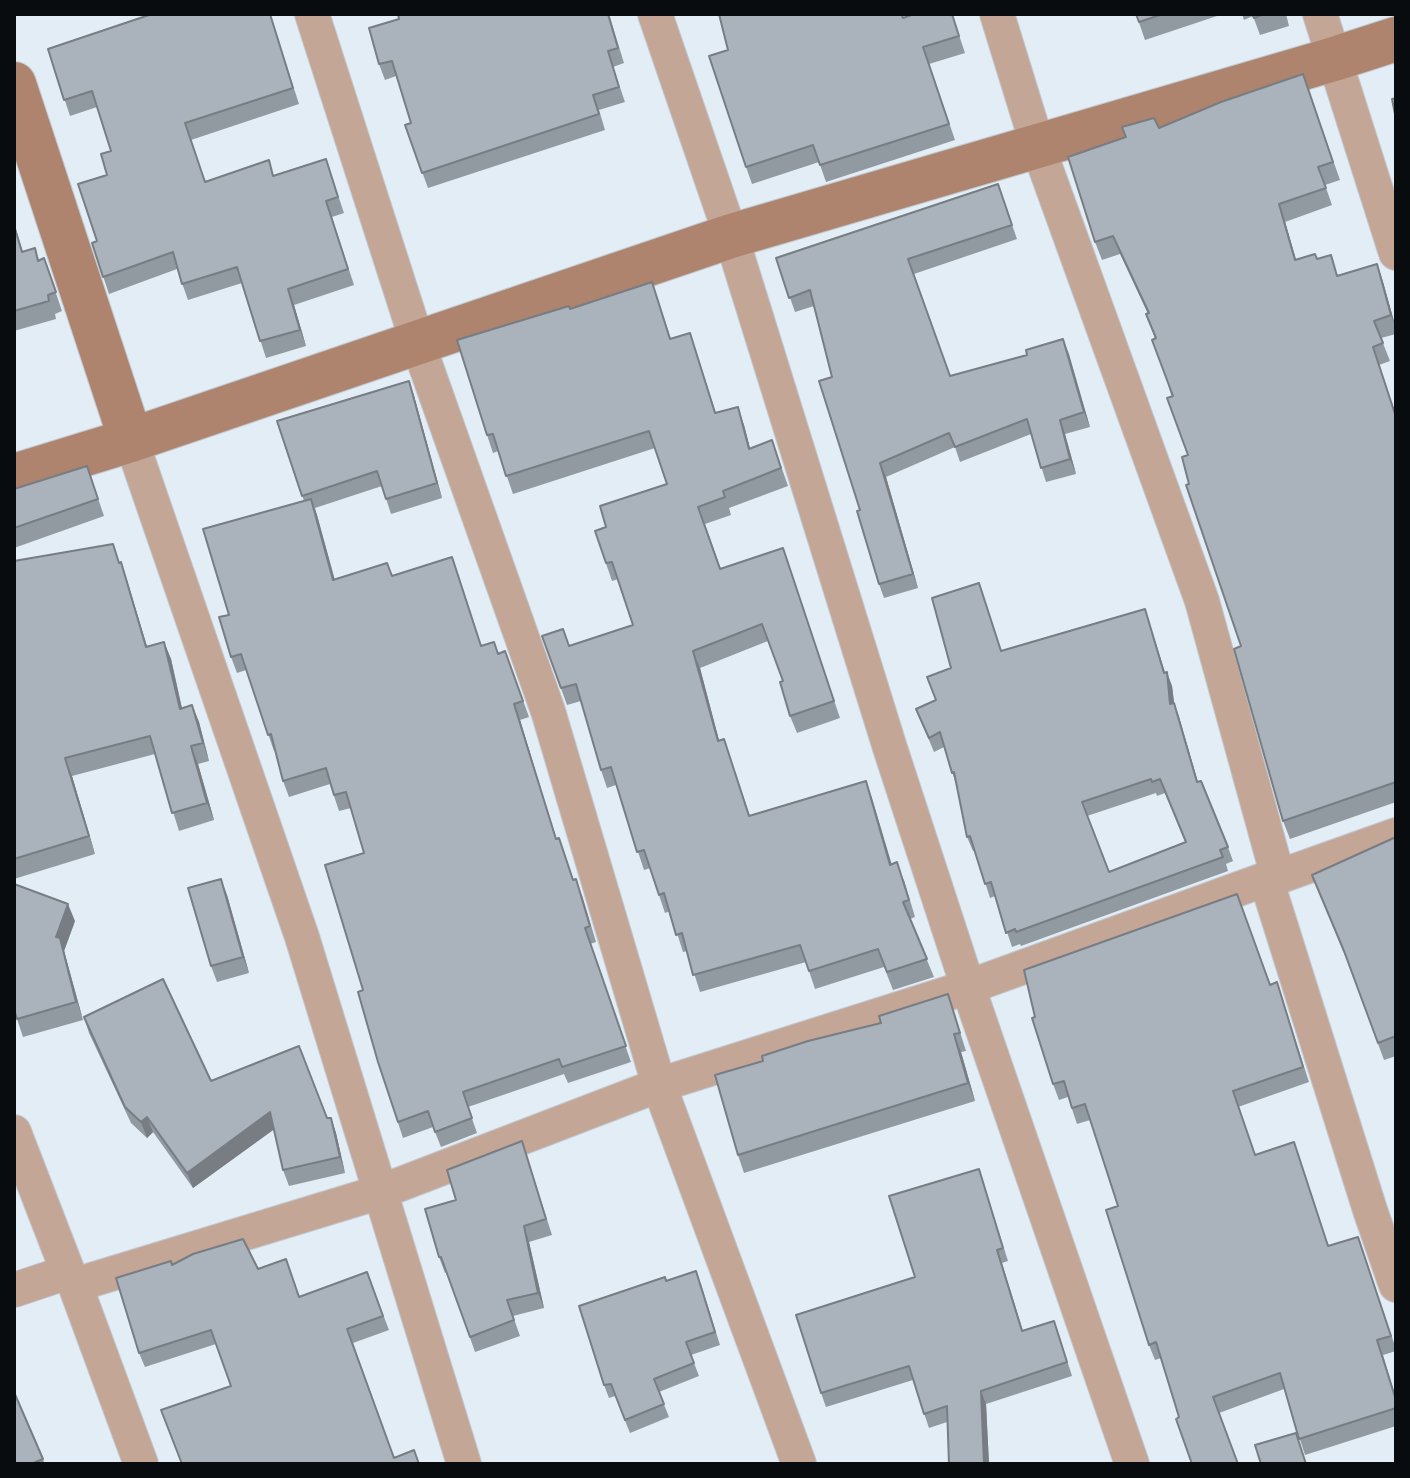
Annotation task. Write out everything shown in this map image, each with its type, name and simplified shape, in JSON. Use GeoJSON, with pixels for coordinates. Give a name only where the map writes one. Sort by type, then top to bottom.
{"type":"FeatureCollection","features":[{"type":"Feature","properties":{"kind":"street"},"geometry":{"type":"LineString","coordinates":[[312,14],[418,344],[548,711],[659,1085],[799,1464]]}},
{"type":"Feature","properties":{"kind":"street"},"geometry":{"type":"LineString","coordinates":[[655,14],[731,236],[885,733],[968,987],[1132,1464]]}},
{"type":"Feature","properties":{"kind":"street"},"geometry":{"type":"LineString","coordinates":[[997,14],[1038,147],[1202,601],[1272,878],[1370,1210],[1396,1285]]}},
{"type":"Feature","properties":{"kind":"street"},"geometry":{"type":"LineString","coordinates":[[1320,14],[1396,253]]}},
{"type":"Feature","properties":{"kind":"street"},"geometry":{"type":"LineString","coordinates":[[14,476],[418,344],[731,236],[1396,39]]}},
{"type":"Feature","properties":{"kind":"street"},"geometry":{"type":"LineString","coordinates":[[14,84],[131,440],[302,937],[464,1464]]}},
{"type":"Feature","properties":{"kind":"street"},"geometry":{"type":"LineString","coordinates":[[14,1290],[72,1278],[380,1192],[659,1085],[968,987],[1396,835]]}},
{"type":"Feature","properties":{"kind":"street"},"geometry":{"type":"LineString","coordinates":[[14,1132],[141,1464]]}},
{"type":"Feature","properties":{"kind":"building"},"geometry":{"type":"Polygon","coordinates":[[[152,14],[270,14],[293,88],[185,123],[205,182],[269,160],[273,176],[326,159],[338,197],[326,201],[348,269],[288,289],[300,330],[260,341],[237,267],[182,284],[173,252],[103,277],[92,243],[97,241],[78,184],[107,175],[101,154],[111,151],[92,91],[64,100],[48,49],[152,14]]]}},
{"type":"Feature","properties":{"kind":"building"},"geometry":{"type":"Polygon","coordinates":[[[398,14],[608,14],[618,48],[608,51],[619,87],[593,95],[599,114],[422,173],[405,125],[411,123],[392,61],[379,64],[369,28],[399,19],[398,14]]]}},
{"type":"Feature","properties":{"kind":"building"},"geometry":{"type":"Polygon","coordinates":[[[719,14],[901,14],[903,18],[914,14],[952,14],[959,36],[923,47],[949,124],[820,165],[813,145],[746,167],[709,56],[728,50],[719,14]]]}},
{"type":"Feature","properties":{"kind":"building"},"geometry":{"type":"Polygon","coordinates":[[[1136,14],[1163,14],[1139,22],[1136,14]]]}},
{"type":"Feature","properties":{"kind":"building"},"geometry":{"type":"Polygon","coordinates":[[[1303,74],[1333,162],[1318,167],[1326,188],[1279,204],[1295,260],[1315,254],[1317,259],[1331,255],[1337,276],[1377,264],[1391,315],[1374,321],[1383,343],[1373,347],[1396,417],[1396,782],[1283,821],[1234,649],[1241,646],[1186,485],[1189,484],[1182,457],[1188,455],[1167,398],[1173,396],[1152,340],[1156,338],[1146,314],[1149,313],[1113,236],[1095,242],[1068,157],[1126,137],[1122,127],[1154,118],[1159,128],[1221,102],[1303,74]]]}},
{"type":"Feature","properties":{"kind":"building"},"geometry":{"type":"Polygon","coordinates":[[[1396,98],[1396,119],[1392,99],[1396,98]]]}},
{"type":"Feature","properties":{"kind":"building"},"geometry":{"type":"Polygon","coordinates":[[[998,184],[1012,225],[908,259],[950,376],[1027,355],[1026,350],[1063,339],[1084,412],[1060,420],[1070,459],[1041,468],[1027,419],[955,447],[949,433],[880,463],[913,574],[879,584],[857,511],[860,510],[819,381],[832,377],[810,290],[789,298],[776,258],[998,184]]]}},
{"type":"Feature","properties":{"kind":"building"},"geometry":{"type":"Polygon","coordinates":[[[14,226],[22,252],[35,248],[38,261],[44,258],[56,292],[48,295],[49,301],[14,311],[14,226]]]}},
{"type":"Feature","properties":{"kind":"building"},"geometry":{"type":"Polygon","coordinates":[[[652,282],[670,339],[690,333],[715,413],[738,407],[749,449],[772,440],[781,468],[723,491],[725,497],[698,507],[720,569],[783,548],[834,701],[790,716],[780,682],[783,681],[762,624],[693,651],[718,741],[724,739],[749,816],[866,781],[890,865],[897,862],[909,900],[903,902],[927,959],[887,972],[878,949],[809,971],[800,945],[693,975],[682,933],[676,935],[664,893],[659,895],[644,850],[637,852],[611,767],[601,770],[576,684],[561,688],[542,636],[563,629],[569,646],[633,625],[612,562],[606,563],[595,531],[606,527],[600,506],[667,484],[649,431],[506,476],[493,434],[487,435],[457,340],[569,306],[570,309],[652,282]]]}},
{"type":"Feature","properties":{"kind":"building"},"geometry":{"type":"Polygon","coordinates":[[[409,381],[437,483],[386,499],[377,471],[302,496],[277,421],[409,381]]]}},
{"type":"Feature","properties":{"kind":"building"},"geometry":{"type":"Polygon","coordinates":[[[87,466],[98,499],[14,528],[14,489],[87,466]]]}},
{"type":"Feature","properties":{"kind":"building"},"geometry":{"type":"Polygon","coordinates":[[[311,499],[333,580],[387,563],[392,576],[452,557],[481,646],[494,642],[498,654],[505,651],[523,701],[514,704],[556,839],[559,838],[573,880],[576,879],[590,926],[585,928],[626,1046],[562,1067],[559,1059],[463,1092],[472,1118],[435,1132],[428,1111],[398,1122],[358,992],[363,990],[325,865],[364,853],[346,792],[334,795],[326,768],[283,781],[271,734],[268,735],[241,654],[231,657],[219,617],[229,615],[203,529],[311,499]]]}},
{"type":"Feature","properties":{"kind":"building"},"geometry":{"type":"Polygon","coordinates":[[[113,544],[146,647],[164,642],[180,709],[192,705],[203,743],[191,746],[207,803],[172,813],[150,736],[65,758],[89,836],[14,859],[14,561],[113,544]]]}},
{"type":"Feature","properties":{"kind":"building"},"geometry":{"type":"Polygon","coordinates":[[[979,583],[1001,651],[1145,609],[1164,673],[1167,672],[1170,704],[1174,703],[1197,782],[1201,781],[1228,847],[1220,850],[1223,857],[1006,933],[991,882],[985,884],[970,836],[967,837],[954,772],[940,732],[929,738],[916,709],[936,700],[927,677],[951,668],[932,598],[979,583]],[[1151,779],[1082,802],[1109,872],[1186,842],[1160,779],[1152,782],[1151,779]]]}},
{"type":"Feature","properties":{"kind":"building"},"geometry":{"type":"Polygon","coordinates":[[[1396,837],[1396,1036],[1378,1043],[1312,875],[1396,837]]]}},
{"type":"Feature","properties":{"kind":"building"},"geometry":{"type":"Polygon","coordinates":[[[221,879],[243,957],[211,966],[188,888],[221,879]]]}},
{"type":"Feature","properties":{"kind":"building"},"geometry":{"type":"Polygon","coordinates":[[[14,884],[68,904],[56,937],[60,938],[76,1002],[17,1019],[14,1009],[14,884]]]}},
{"type":"Feature","properties":{"kind":"building"},"geometry":{"type":"Polygon","coordinates":[[[1237,894],[1270,985],[1277,982],[1303,1067],[1233,1091],[1255,1155],[1294,1142],[1328,1246],[1358,1237],[1391,1336],[1377,1340],[1396,1408],[1299,1439],[1280,1373],[1213,1397],[1238,1464],[1192,1464],[1176,1419],[1179,1417],[1156,1342],[1149,1345],[1106,1210],[1118,1206],[1085,1104],[1072,1108],[1064,1081],[1053,1084],[1032,1018],[1035,1017],[1024,970],[1237,894]]]}},
{"type":"Feature","properties":{"kind":"building"},"geometry":{"type":"Polygon","coordinates":[[[163,979],[211,1081],[299,1046],[327,1118],[331,1118],[340,1157],[283,1170],[270,1112],[187,1173],[147,1117],[141,1122],[125,1107],[84,1017],[163,979]]]}},
{"type":"Feature","properties":{"kind":"building"},"geometry":{"type":"Polygon","coordinates":[[[948,994],[960,1033],[954,1034],[968,1083],[738,1155],[715,1075],[763,1061],[762,1056],[808,1041],[881,1023],[879,1016],[948,994]]]}},
{"type":"Feature","properties":{"kind":"building"},"geometry":{"type":"Polygon","coordinates":[[[522,1141],[546,1219],[524,1226],[538,1293],[507,1300],[514,1320],[470,1337],[439,1257],[425,1209],[456,1200],[447,1170],[522,1141]]]}},
{"type":"Feature","properties":{"kind":"building"},"geometry":{"type":"Polygon","coordinates":[[[979,1169],[1003,1248],[997,1250],[1022,1331],[1054,1321],[1067,1362],[981,1391],[984,1464],[949,1464],[947,1406],[924,1414],[909,1366],[821,1393],[796,1315],[915,1277],[889,1196],[979,1169]]]}},
{"type":"Feature","properties":{"kind":"building"},"geometry":{"type":"Polygon","coordinates":[[[243,1239],[258,1269],[286,1259],[299,1297],[367,1272],[383,1316],[347,1329],[394,1458],[414,1450],[419,1464],[182,1464],[161,1410],[231,1386],[211,1330],[139,1353],[116,1278],[171,1261],[172,1265],[193,1254],[243,1239]]]}},
{"type":"Feature","properties":{"kind":"building"},"geometry":{"type":"Polygon","coordinates":[[[696,1271],[715,1332],[686,1342],[694,1363],[654,1379],[664,1404],[625,1420],[611,1384],[604,1385],[579,1306],[665,1277],[666,1281],[696,1271]]]}},
{"type":"Feature","properties":{"kind":"building"},"geometry":{"type":"Polygon","coordinates":[[[14,1392],[43,1459],[31,1464],[14,1464],[14,1392]]]}},
{"type":"Feature","properties":{"kind":"building"},"geometry":{"type":"Polygon","coordinates":[[[1296,1433],[1306,1464],[1261,1464],[1255,1445],[1296,1433]]]}}]}
